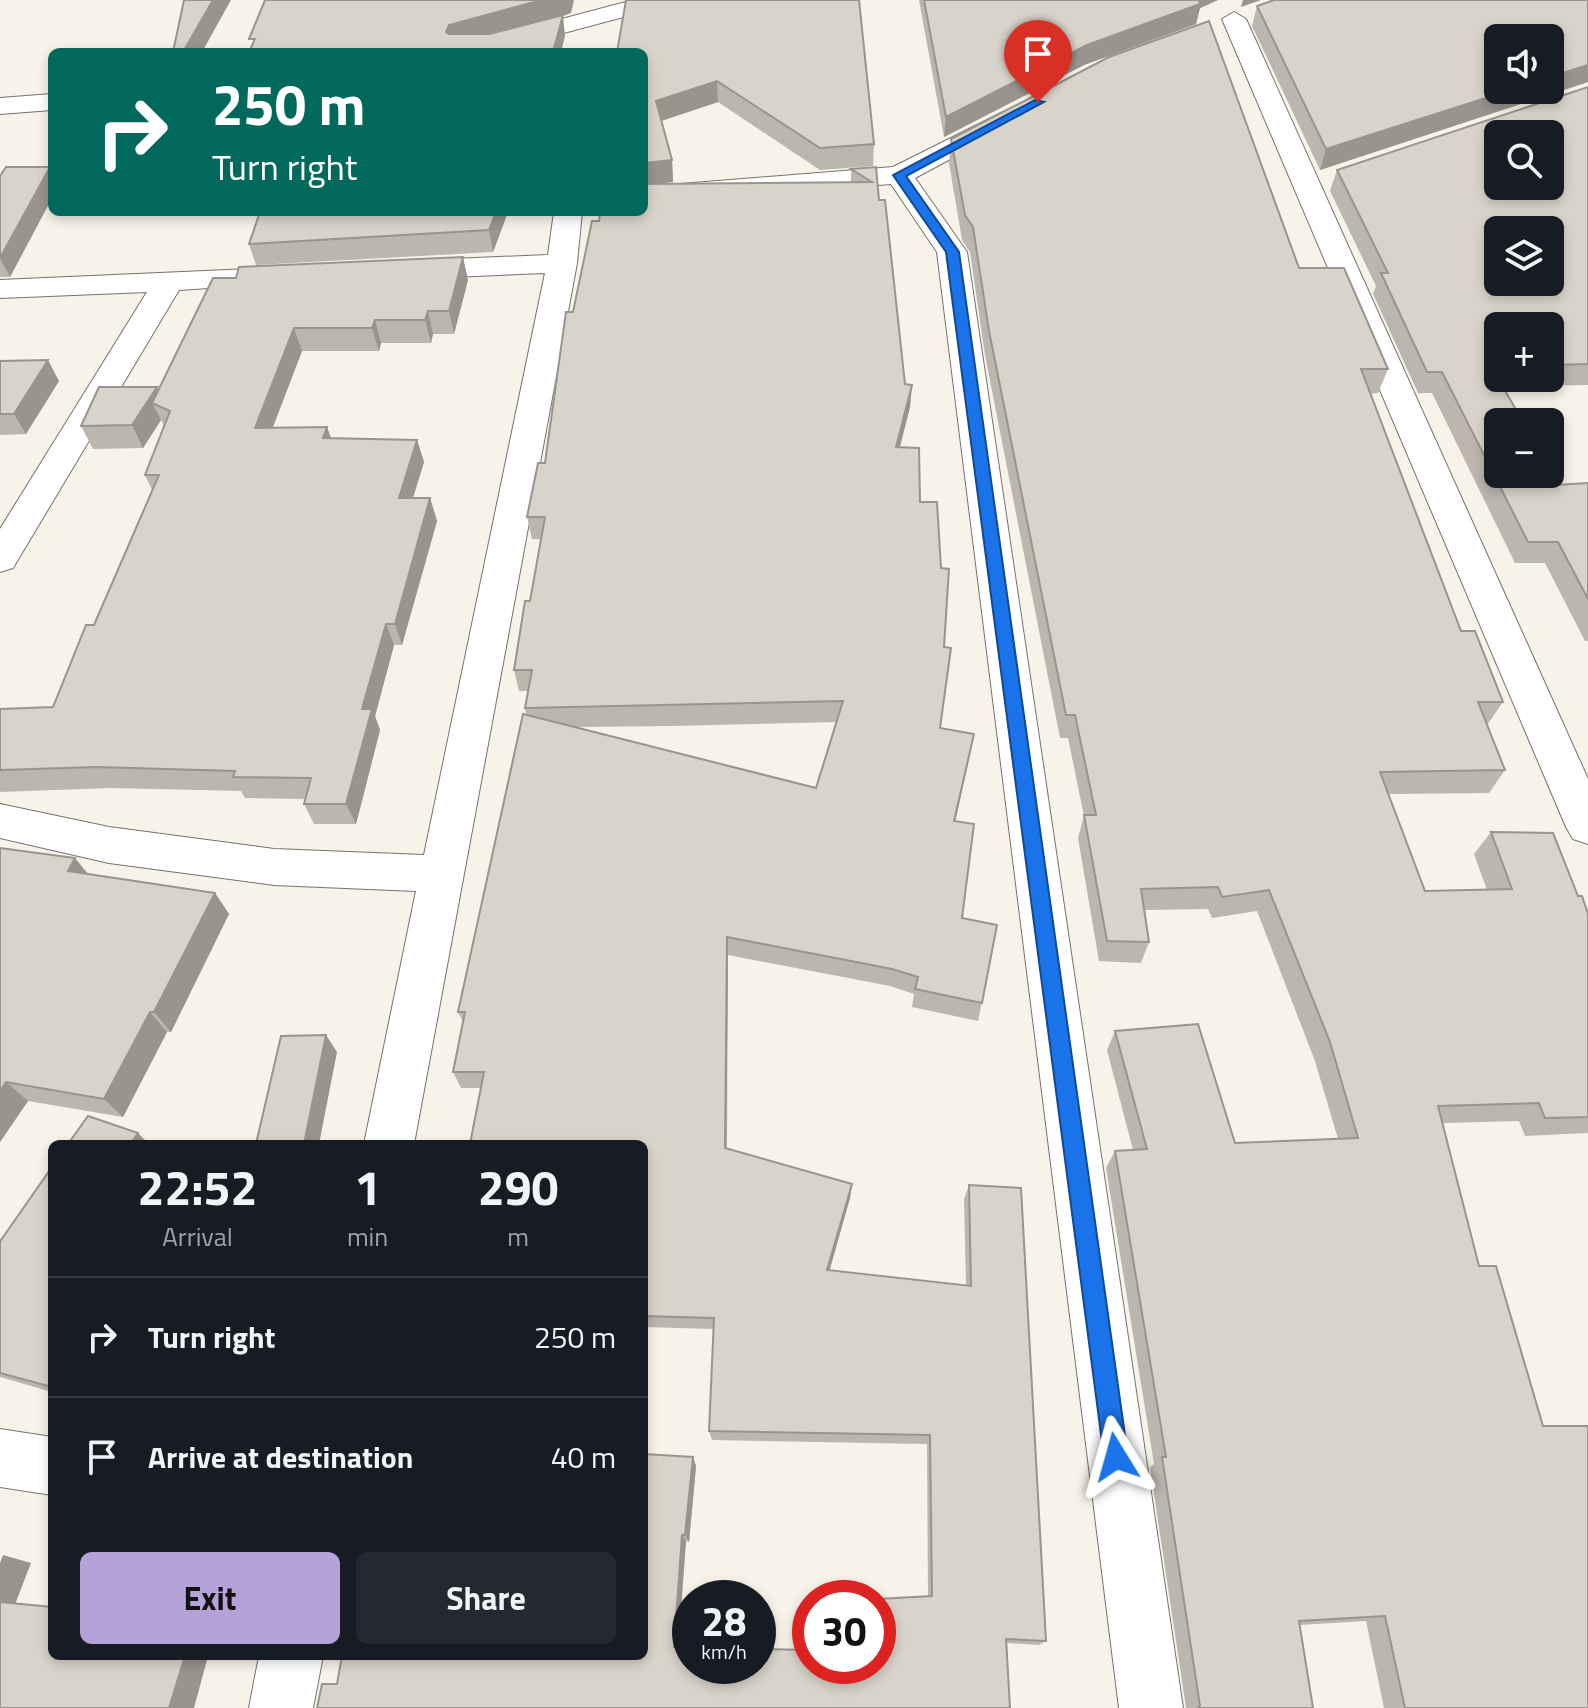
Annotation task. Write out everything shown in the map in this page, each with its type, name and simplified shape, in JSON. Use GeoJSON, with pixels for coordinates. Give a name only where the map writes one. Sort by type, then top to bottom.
{"type":"FeatureCollection","features":[{"type":"Feature","properties":{"kind":"street"},"geometry":{"type":"LineString","coordinates":[[498,48],[556,41],[660,0]]}},
{"type":"Feature","properties":{"kind":"street"},"geometry":{"type":"LineString","coordinates":[[1234,19],[1322,181],[1575,762],[1588,827]]}},
{"type":"Feature","properties":{"kind":"street"},"geometry":{"type":"LineString","coordinates":[[0,106],[48,102]]}},
{"type":"Feature","properties":{"kind":"street"},"geometry":{"type":"LineString","coordinates":[[648,195],[899,175],[1025,109]]}},
{"type":"Feature","properties":{"kind":"street"},"geometry":{"type":"LineString","coordinates":[[899,175],[952,252],[1151,1708]]}},
{"type":"Feature","properties":{"kind":"street"},"geometry":{"type":"LineString","coordinates":[[390,1140],[562,263],[568,216]]}},
{"type":"Feature","properties":{"kind":"street"},"geometry":{"type":"LineString","coordinates":[[373,272],[562,263]]}},
{"type":"Feature","properties":{"kind":"street"},"geometry":{"type":"LineString","coordinates":[[0,289],[295,276]]}},
{"type":"Feature","properties":{"kind":"street"},"geometry":{"type":"LineString","coordinates":[[0,559],[169,281]]}},
{"type":"Feature","properties":{"kind":"street"},"geometry":{"type":"LineString","coordinates":[[0,821],[109,845],[274,867],[443,874]]}},
{"type":"Feature","properties":{"kind":"street"},"geometry":{"type":"LineString","coordinates":[[0,1458],[48,1465]]}},
{"type":"Feature","properties":{"kind":"street"},"geometry":{"type":"LineString","coordinates":[[281,1708],[290,1660]]}},
{"type":"Feature","properties":{"kind":"building"},"geometry":{"type":"Polygon","coordinates":[[[184,0],[213,0],[185,48],[174,48],[184,0]]]}},
{"type":"Feature","properties":{"kind":"building"},"geometry":{"type":"Polygon","coordinates":[[[265,0],[542,0],[449,25],[446,32],[449,34],[489,34],[563,15],[554,48],[251,48],[255,39],[249,39],[265,0]]]}},
{"type":"Feature","properties":{"kind":"building"},"geometry":{"type":"Polygon","coordinates":[[[626,0],[859,0],[874,144],[820,148],[717,81],[656,101],[672,160],[648,163],[648,48],[618,48],[626,0]]]}},
{"type":"Feature","properties":{"kind":"building"},"geometry":{"type":"Polygon","coordinates":[[[924,0],[1199,0],[1200,4],[1087,45],[946,117],[924,0]]]}},
{"type":"Feature","properties":{"kind":"building"},"geometry":{"type":"Polygon","coordinates":[[[1274,0],[1588,0],[1588,65],[1564,73],[1564,24],[1484,24],[1484,99],[1326,149],[1257,6],[1274,0]]]}},
{"type":"Feature","properties":{"kind":"building"},"geometry":{"type":"Polygon","coordinates":[[[1209,21],[1299,268],[1344,268],[1388,369],[1361,369],[1461,631],[1475,631],[1503,702],[1478,702],[1505,770],[1380,772],[1425,891],[1512,889],[1491,832],[1553,833],[1588,914],[1588,1117],[1545,1118],[1539,1103],[1438,1106],[1479,1266],[1496,1266],[1543,1426],[1588,1426],[1588,1708],[1405,1708],[1385,1616],[1299,1621],[1313,1708],[1198,1708],[1162,1457],[1166,1457],[1115,1151],[1147,1149],[1115,1031],[1198,1024],[1235,1143],[1358,1138],[1330,1042],[1269,890],[1222,897],[1218,887],[1141,889],[1149,942],[1107,941],[1084,815],[1096,815],[1075,715],[1066,715],[989,331],[973,227],[965,215],[951,139],[1109,57],[1209,21]]]}},
{"type":"Feature","properties":{"kind":"building"},"geometry":{"type":"Polygon","coordinates":[[[1588,87],[1588,364],[1564,365],[1564,312],[1484,312],[1484,392],[1506,392],[1515,408],[1484,408],[1484,455],[1442,372],[1427,372],[1381,273],[1388,273],[1337,170],[1484,121],[1484,200],[1564,200],[1564,120],[1488,120],[1537,104],[1564,104],[1564,95],[1588,87]]]}},
{"type":"Feature","properties":{"kind":"building"},"geometry":{"type":"Polygon","coordinates":[[[6,167],[48,167],[0,258],[0,176],[6,167]]]}},
{"type":"Feature","properties":{"kind":"building"},"geometry":{"type":"Polygon","coordinates":[[[876,167],[879,200],[885,200],[905,384],[912,385],[896,447],[919,448],[920,502],[937,502],[941,568],[949,569],[944,647],[951,648],[940,728],[974,734],[954,821],[974,824],[962,918],[997,925],[982,1003],[915,989],[918,977],[892,969],[727,937],[725,1148],[852,1184],[827,1270],[971,1286],[969,1185],[1021,1188],[1046,1641],[1006,1639],[1010,1708],[317,1708],[322,1684],[337,1684],[341,1660],[648,1660],[648,1454],[693,1457],[679,1580],[672,1580],[672,1684],[776,1684],[776,1649],[792,1650],[792,1684],[896,1684],[896,1598],[932,1596],[930,1435],[709,1431],[714,1318],[648,1316],[648,1140],[471,1140],[484,1072],[453,1072],[465,1012],[458,1012],[523,714],[816,788],[843,701],[525,708],[532,670],[514,670],[525,601],[530,601],[545,517],[527,517],[538,463],[545,463],[566,312],[573,312],[592,221],[599,221],[600,216],[648,216],[648,184],[872,182],[851,169],[876,167]]]}},
{"type":"Feature","properties":{"kind":"building"},"geometry":{"type":"Polygon","coordinates":[[[259,216],[494,216],[489,230],[249,244],[259,216]]]}},
{"type":"Feature","properties":{"kind":"building"},"geometry":{"type":"Polygon","coordinates":[[[463,257],[449,311],[428,311],[425,320],[375,320],[372,328],[294,328],[255,428],[327,427],[323,438],[417,440],[399,498],[430,498],[395,624],[386,624],[362,709],[372,709],[346,804],[304,804],[311,778],[233,777],[235,771],[97,767],[0,770],[0,709],[53,707],[86,625],[94,625],[159,475],[145,475],[170,411],[152,403],[213,278],[236,278],[239,267],[463,257]]]}},
{"type":"Feature","properties":{"kind":"building"},"geometry":{"type":"Polygon","coordinates":[[[48,360],[14,414],[0,414],[0,361],[48,360]]]}},
{"type":"Feature","properties":{"kind":"building"},"geometry":{"type":"Polygon","coordinates":[[[99,387],[157,387],[132,425],[81,426],[99,387]]]}},
{"type":"Feature","properties":{"kind":"building"},"geometry":{"type":"Polygon","coordinates":[[[1588,483],[1588,599],[1558,542],[1528,542],[1501,488],[1564,488],[1564,484],[1588,483]]]}},
{"type":"Feature","properties":{"kind":"building"},"geometry":{"type":"Polygon","coordinates":[[[0,848],[75,858],[68,871],[215,893],[154,1012],[150,1012],[104,1099],[6,1082],[0,1091],[0,848]]]}},
{"type":"Feature","properties":{"kind":"building"},"geometry":{"type":"Polygon","coordinates":[[[326,1035],[305,1140],[257,1140],[281,1036],[326,1035]]]}},
{"type":"Feature","properties":{"kind":"building"},"geometry":{"type":"Polygon","coordinates":[[[88,1116],[138,1133],[133,1140],[71,1140],[88,1116]]]}},
{"type":"Feature","properties":{"kind":"building"},"geometry":{"type":"Polygon","coordinates":[[[48,1173],[48,1386],[0,1373],[1,1240],[48,1173]]]}},
{"type":"Feature","properties":{"kind":"building"},"geometry":{"type":"Polygon","coordinates":[[[0,1602],[48,1607],[48,1660],[184,1660],[169,1708],[0,1708],[0,1602]]]}},
{"type":"Feature","properties":{"kind":"route"},"geometry":{"type":"LineString","coordinates":[[1038,102],[899,175],[952,252],[1116,1457]]}}]}
